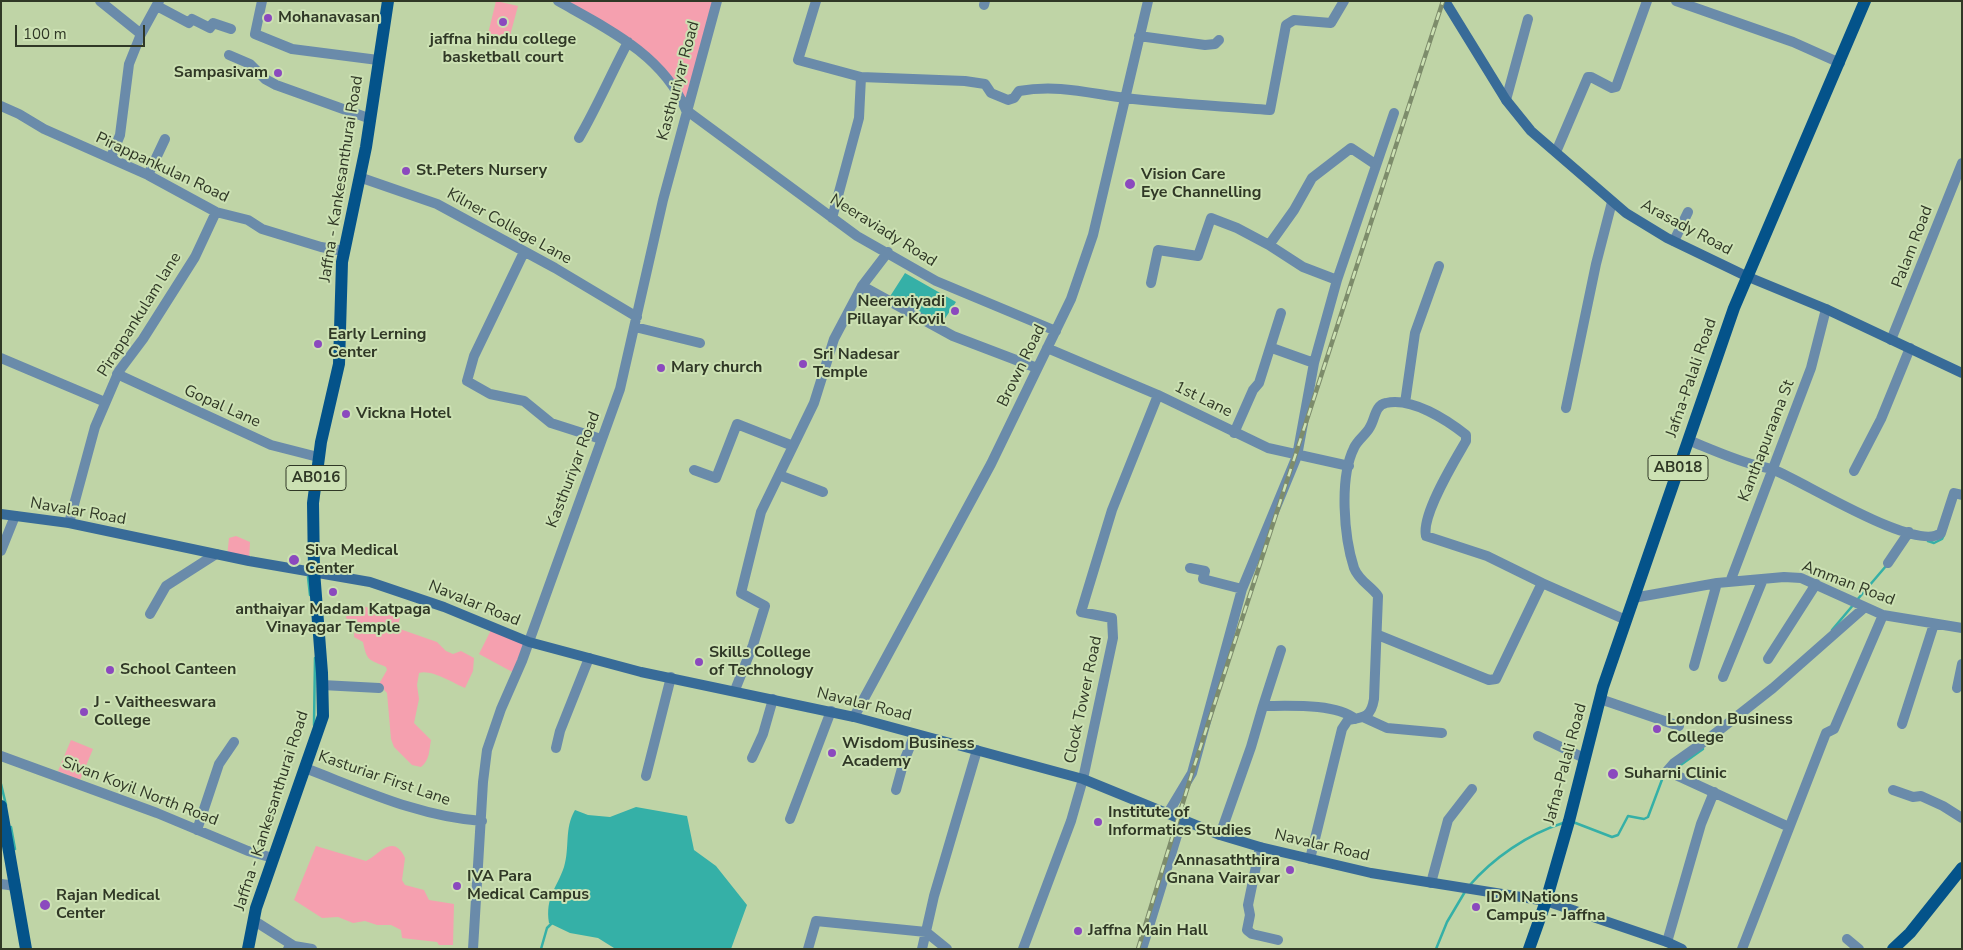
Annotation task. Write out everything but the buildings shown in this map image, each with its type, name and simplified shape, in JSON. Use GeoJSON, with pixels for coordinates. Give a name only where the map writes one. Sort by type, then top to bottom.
{"type":"FeatureCollection","features":[{"type":"Feature","properties":{"kind":"main road","name":"Jaffna - Kankesanthurai Road"},"geometry":{"type":"LineString","coordinates":[[248,949],[253,920],[270,857],[323,716],[314,571],[313,503],[318,457],[339,364],[341,271],[370,119],[388,1]]}},
{"type":"Feature","properties":{"kind":"main road","name":"Jafna-Palali Road"},"geometry":{"type":"LineString","coordinates":[[1529,949],[1546,901],[1600,699],[1633,598],[1746,276],[1840,63],[1865,1]]}},
{"type":"Feature","properties":{"kind":"main road"},"geometry":{"type":"LineString","coordinates":[[1,806],[26,949]]}},
{"type":"Feature","properties":{"kind":"main road"},"geometry":{"type":"LineString","coordinates":[[1893,949],[1907,938],[1962,868]]}},
{"type":"Feature","properties":{"kind":"street"},"geometry":{"type":"LineString","coordinates":[[100,1],[141,34]]}},
{"type":"Feature","properties":{"kind":"street"},"geometry":{"type":"LineString","coordinates":[[262,1],[255,34],[292,48],[378,60]]}},
{"type":"Feature","properties":{"kind":"street"},"geometry":{"type":"LineString","coordinates":[[558,1],[628,42],[652,60],[678,91],[686,110]]}},
{"type":"Feature","properties":{"kind":"street","name":"Kasthuriyar Road"},"geometry":{"type":"LineString","coordinates":[[473,949],[483,782],[487,750],[501,709],[529,642],[620,389],[663,200],[717,1]]}},
{"type":"Feature","properties":{"kind":"street"},"geometry":{"type":"LineString","coordinates":[[816,1],[798,60],[861,77],[965,80],[985,84],[991,93],[1008,100],[1014,98],[1019,91],[1044,87],[1089,91],[1125,98],[1270,110],[1288,23],[1294,20],[1332,23],[1344,1]]}},
{"type":"Feature","properties":{"kind":"street","name":"Brown Road"},"geometry":{"type":"LineString","coordinates":[[854,717],[937,560],[961,521],[1016,414],[1071,299],[1093,235],[1148,1]]}},
{"type":"Feature","properties":{"kind":"street","name":"Arasady Road"},"geometry":{"type":"LineString","coordinates":[[1445,1],[1506,100],[1531,131],[1612,202],[1643,225],[1746,276],[1826,309],[1962,373]]}},
{"type":"Feature","properties":{"kind":"street"},"geometry":{"type":"LineString","coordinates":[[1556,152],[1588,77],[1592,77],[1612,88],[1616,87],[1647,1]]}},
{"type":"Feature","properties":{"kind":"street"},"geometry":{"type":"LineString","coordinates":[[1676,1],[1785,39],[1840,63]]}},
{"type":"Feature","properties":{"kind":"street"},"geometry":{"type":"LineString","coordinates":[[110,157],[120,135],[130,64],[141,34],[158,4],[188,23],[192,19],[210,28],[213,23],[231,28]]}},
{"type":"Feature","properties":{"kind":"street"},"geometry":{"type":"LineString","coordinates":[[1506,100],[1528,19]]}},
{"type":"Feature","properties":{"kind":"street"},"geometry":{"type":"LineString","coordinates":[[1140,36],[1205,45],[1215,44],[1220,40]]}},
{"type":"Feature","properties":{"kind":"street"},"geometry":{"type":"LineString","coordinates":[[579,138],[602,97],[609,76],[628,42]]}},
{"type":"Feature","properties":{"kind":"street"},"geometry":{"type":"LineString","coordinates":[[229,55],[250,64],[265,79],[276,85],[370,119]]}},
{"type":"Feature","properties":{"kind":"street"},"geometry":{"type":"LineString","coordinates":[[832,218],[859,118],[861,77]]}},
{"type":"Feature","properties":{"kind":"street","name":"Pirappankulan Road"},"geometry":{"type":"LineString","coordinates":[[1,106],[44,129],[148,175],[216,212],[248,220],[262,229],[321,247],[344,251]]}},
{"type":"Feature","properties":{"kind":"street","name":"Neeraviady Road"},"geometry":{"type":"LineString","coordinates":[[686,110],[857,236],[936,281],[1056,331]]}},
{"type":"Feature","properties":{"kind":"street"},"geometry":{"type":"LineString","coordinates":[[1168,813],[1192,773],[1242,589],[1297,456],[1314,363],[1337,280],[1375,164],[1394,113]]}},
{"type":"Feature","properties":{"kind":"street"},"geometry":{"type":"LineString","coordinates":[[148,175],[165,139]]}},
{"type":"Feature","properties":{"kind":"street"},"geometry":{"type":"LineString","coordinates":[[1269,245],[1294,210],[1312,178],[1351,148],[1375,164]]}},
{"type":"Feature","properties":{"kind":"street","name":"Palam Road"},"geometry":{"type":"LineString","coordinates":[[1891,340],[1962,163]]}},
{"type":"Feature","properties":{"kind":"street","name":"Kilner College Lane"},"geometry":{"type":"LineString","coordinates":[[359,178],[437,204],[524,252],[636,322],[700,343]]}},
{"type":"Feature","properties":{"kind":"street"},"geometry":{"type":"LineString","coordinates":[[1566,408],[1596,264],[1612,202]]}},
{"type":"Feature","properties":{"kind":"street","name":"Pirappankulam lane"},"geometry":{"type":"LineString","coordinates":[[69,523],[94,427],[117,374],[143,339],[195,257],[216,212]]}},
{"type":"Feature","properties":{"kind":"street"},"geometry":{"type":"LineString","coordinates":[[1674,241],[1688,212]]}},
{"type":"Feature","properties":{"kind":"street"},"geometry":{"type":"LineString","coordinates":[[1152,282],[1158,250],[1198,256],[1211,218],[1238,228],[1269,245],[1302,267],[1337,280]]}},
{"type":"Feature","properties":{"kind":"street"},"geometry":{"type":"LineString","coordinates":[[524,252],[474,356],[467,381],[490,394],[524,401],[551,423],[602,439]]}},
{"type":"Feature","properties":{"kind":"street"},"geometry":{"type":"LineString","coordinates":[[737,686],[766,606],[741,593],[761,512],[814,403],[834,339],[862,286],[888,252]]}},
{"type":"Feature","properties":{"kind":"street"},"geometry":{"type":"LineString","coordinates":[[1405,403],[1415,333],[1439,266]]}},
{"type":"Feature","properties":{"kind":"street"},"geometry":{"type":"LineString","coordinates":[[862,286],[953,336],[1037,368]]}},
{"type":"Feature","properties":{"kind":"street","name":"Kanthapuraana St"},"geometry":{"type":"LineString","coordinates":[[1730,582],[1774,470],[1811,368],[1826,309]]}},
{"type":"Feature","properties":{"kind":"street"},"geometry":{"type":"LineString","coordinates":[[1234,433],[1253,390],[1259,383],[1272,348],[1281,313]]}},
{"type":"Feature","properties":{"kind":"street","name":"1st Lane"},"geometry":{"type":"LineString","coordinates":[[1047,348],[1158,395],[1268,448],[1297,456],[1349,466]]}},
{"type":"Feature","properties":{"kind":"street"},"geometry":{"type":"LineString","coordinates":[[1272,348],[1314,363]]}},
{"type":"Feature","properties":{"kind":"street"},"geometry":{"type":"LineString","coordinates":[[1854,471],[1881,419],[1910,348]]}},
{"type":"Feature","properties":{"kind":"street"},"geometry":{"type":"LineString","coordinates":[[1,358],[105,402]]}},
{"type":"Feature","properties":{"kind":"street","name":"Gopal Lane"},"geometry":{"type":"LineString","coordinates":[[117,374],[271,444],[318,457]]}},
{"type":"Feature","properties":{"kind":"street","name":"Clock Tower Road"},"geometry":{"type":"LineString","coordinates":[[1023,949],[1068,830],[1083,779],[1114,628],[1112,618],[1081,612],[1112,510],[1158,395]]}},
{"type":"Feature","properties":{"kind":"street"},"geometry":{"type":"LineString","coordinates":[[1310,858],[1342,729],[1348,720],[1370,714],[1373,705],[1378,635],[1378,596],[1362,581],[1355,569],[1344,517],[1349,466],[1354,448],[1370,427],[1379,407],[1385,402],[1405,403],[1424,410],[1453,425],[1466,438],[1434,502],[1425,527],[1426,536],[1487,556],[1542,583],[1626,620]]}},
{"type":"Feature","properties":{"kind":"street"},"geometry":{"type":"LineString","coordinates":[[694,470],[716,478],[737,424],[794,446]]}},
{"type":"Feature","properties":{"kind":"street"},"geometry":{"type":"LineString","coordinates":[[1688,440],[1749,464],[1774,470],[1868,519],[1909,532],[1937,536],[1943,528],[1954,493],[1962,495]]}},
{"type":"Feature","properties":{"kind":"street"},"geometry":{"type":"LineString","coordinates":[[779,475],[823,492]]}},
{"type":"Feature","properties":{"kind":"street","name":"Navalar Road"},"geometry":{"type":"LineString","coordinates":[[1,514],[69,523],[216,554],[370,582],[444,606],[529,642],[671,677],[737,686],[774,699],[854,717],[1083,779],[1220,835],[1260,847],[1371,873],[1546,901],[1667,942],[1682,949]]}},
{"type":"Feature","properties":{"kind":"street"},"geometry":{"type":"LineString","coordinates":[[1,551],[15,516]]}},
{"type":"Feature","properties":{"kind":"street"},"geometry":{"type":"LineString","coordinates":[[1888,562],[1909,532]]}},
{"type":"Feature","properties":{"kind":"street"},"geometry":{"type":"LineString","coordinates":[[150,614],[166,586],[216,554]]}},
{"type":"Feature","properties":{"kind":"street"},"geometry":{"type":"LineString","coordinates":[[1190,568],[1205,571],[1203,579],[1242,589]]}},
{"type":"Feature","properties":{"kind":"street","name":"Amman Road"},"geometry":{"type":"LineString","coordinates":[[1633,598],[1717,582],[1801,578],[1883,615],[1962,628]]}},
{"type":"Feature","properties":{"kind":"street"},"geometry":{"type":"LineString","coordinates":[[1723,677],[1763,579]]}},
{"type":"Feature","properties":{"kind":"street"},"geometry":{"type":"LineString","coordinates":[[1694,666],[1717,582]]}},
{"type":"Feature","properties":{"kind":"street"},"geometry":{"type":"LineString","coordinates":[[1378,635],[1482,678],[1496,678],[1542,583]]}},
{"type":"Feature","properties":{"kind":"street"},"geometry":{"type":"LineString","coordinates":[[1768,659],[1816,584]]}},
{"type":"Feature","properties":{"kind":"street"},"geometry":{"type":"LineString","coordinates":[[1789,827],[1667,771],[1674,763],[1773,688],[1865,607]]}},
{"type":"Feature","properties":{"kind":"street"},"geometry":{"type":"LineString","coordinates":[[1742,949],[1826,733],[1834,729],[1883,615]]}},
{"type":"Feature","properties":{"kind":"street"},"geometry":{"type":"LineString","coordinates":[[1902,724],[1934,624]]}},
{"type":"Feature","properties":{"kind":"street"},"geometry":{"type":"LineString","coordinates":[[1220,835],[1251,747],[1281,650]]}},
{"type":"Feature","properties":{"kind":"street"},"geometry":{"type":"LineString","coordinates":[[556,748],[560,731],[589,658]]}},
{"type":"Feature","properties":{"kind":"street"},"geometry":{"type":"LineString","coordinates":[[1957,688],[1962,664]]}},
{"type":"Feature","properties":{"kind":"street"},"geometry":{"type":"LineString","coordinates":[[646,776],[671,677]]}},
{"type":"Feature","properties":{"kind":"street"},"geometry":{"type":"LineString","coordinates":[[322,685],[378,688]]}},
{"type":"Feature","properties":{"kind":"street"},"geometry":{"type":"LineString","coordinates":[[752,758],[763,734],[774,699]]}},
{"type":"Feature","properties":{"kind":"street"},"geometry":{"type":"LineString","coordinates":[[1600,699],[1679,726]]}},
{"type":"Feature","properties":{"kind":"street"},"geometry":{"type":"LineString","coordinates":[[1263,706],[1327,709],[1340,711],[1387,728],[1442,733]]}},
{"type":"Feature","properties":{"kind":"street"},"geometry":{"type":"LineString","coordinates":[[790,819],[831,712]]}},
{"type":"Feature","properties":{"kind":"street"},"geometry":{"type":"LineString","coordinates":[[896,790],[904,761],[915,734]]}},
{"type":"Feature","properties":{"kind":"street"},"geometry":{"type":"LineString","coordinates":[[1538,736],[1584,758]]}},
{"type":"Feature","properties":{"kind":"street"},"geometry":{"type":"LineString","coordinates":[[197,830],[219,764],[234,742]]}},
{"type":"Feature","properties":{"kind":"street"},"geometry":{"type":"LineString","coordinates":[[922,949],[977,750]]}},
{"type":"Feature","properties":{"kind":"street","name":"Sivan Koyil North Road"},"geometry":{"type":"LineString","coordinates":[[1,756],[150,810],[270,857]]}},
{"type":"Feature","properties":{"kind":"street","name":"Kasturiar First Lane"},"geometry":{"type":"LineString","coordinates":[[305,768],[425,812],[452,819],[482,821]]}},
{"type":"Feature","properties":{"kind":"street"},"geometry":{"type":"LineString","coordinates":[[1431,882],[1448,820],[1472,789]]}},
{"type":"Feature","properties":{"kind":"street"},"geometry":{"type":"LineString","coordinates":[[1893,790],[1913,797],[1920,796],[1943,806],[1962,818]]}},
{"type":"Feature","properties":{"kind":"street"},"geometry":{"type":"LineString","coordinates":[[1667,942],[1701,824],[1714,792]]}},
{"type":"Feature","properties":{"kind":"street"},"geometry":{"type":"LineString","coordinates":[[1142,949],[1182,819]]}},
{"type":"Feature","properties":{"kind":"street"},"geometry":{"type":"LineString","coordinates":[[1260,847],[1248,905],[1250,915],[1247,930],[1252,934],[1278,940]]}},
{"type":"Feature","properties":{"kind":"street"},"geometry":{"type":"LineString","coordinates":[[1,884],[16,886]]}},
{"type":"Feature","properties":{"kind":"street"},"geometry":{"type":"LineString","coordinates":[[253,920],[291,948],[312,949]]}},
{"type":"Feature","properties":{"kind":"street"},"geometry":{"type":"LineString","coordinates":[[808,949],[816,921],[926,932],[947,949]]}},
{"type":"Feature","properties":{"kind":"street"},"geometry":{"type":"LineString","coordinates":[[1847,939],[1859,949]]}},
{"type":"Feature","properties":{"kind":"shaded area","name":"jaffna hindu college basketball court"},"geometry":{"type":"Polygon","coordinates":[[[496,1],[518,6],[508,43],[487,38],[496,1]]]}},
{"type":"Feature","properties":{"kind":"shaded area"},"geometry":{"type":"Polygon","coordinates":[[[558,1],[717,1],[686,110],[652,60],[558,1]]]}},
{"type":"Feature","properties":{"kind":"shaded area"},"geometry":{"type":"Polygon","coordinates":[[[236,536],[250,542],[249,561],[227,557],[229,538],[236,536]]]}},
{"type":"Feature","properties":{"kind":"shaded area"},"geometry":{"type":"Polygon","coordinates":[[[355,604],[395,615],[400,618],[397,628],[437,642],[446,651],[453,654],[461,651],[474,658],[473,671],[465,688],[430,673],[419,673],[417,685],[419,699],[414,723],[431,740],[428,758],[421,767],[412,765],[394,747],[391,739],[387,693],[379,684],[387,670],[386,667],[372,661],[368,657],[363,642],[354,637],[355,625],[346,618],[347,608],[355,604]]]}},
{"type":"Feature","properties":{"kind":"shaded area"},"geometry":{"type":"Polygon","coordinates":[[[492,628],[529,642],[516,674],[479,654],[492,628]]]}},
{"type":"Feature","properties":{"kind":"shaded area"},"geometry":{"type":"Polygon","coordinates":[[[71,740],[93,749],[80,780],[58,771],[71,740]]]}},
{"type":"Feature","properties":{"kind":"shaded area"},"geometry":{"type":"Polygon","coordinates":[[[316,846],[366,861],[386,848],[396,847],[405,858],[402,880],[405,885],[424,890],[429,900],[454,904],[453,945],[439,945],[437,942],[402,938],[401,930],[391,925],[377,925],[365,921],[353,923],[338,917],[322,918],[294,900],[316,846]]]}},
{"type":"Feature","properties":{"kind":"water"},"geometry":{"type":"Polygon","coordinates":[[[905,273],[956,302],[940,326],[889,298],[905,273]]]}},
{"type":"Feature","properties":{"kind":"water"},"geometry":{"type":"Polygon","coordinates":[[[636,807],[687,816],[694,850],[716,866],[747,905],[731,949],[614,948],[598,938],[570,933],[549,923],[550,899],[564,867],[569,824],[575,810],[588,815],[610,817],[636,807]]]}},
{"type":"Feature","properties":{"kind":"waterway"},"geometry":{"type":"LineString","coordinates":[[1928,541],[1934,543],[1942,539],[1944,535]]}},
{"type":"Feature","properties":{"kind":"waterway"},"geometry":{"type":"LineString","coordinates":[[1857,600],[1886,566]]}},
{"type":"Feature","properties":{"kind":"waterway"},"geometry":{"type":"LineString","coordinates":[[308,577],[310,595]]}},
{"type":"Feature","properties":{"kind":"waterway"},"geometry":{"type":"LineString","coordinates":[[1832,630],[1854,604]]}},
{"type":"Feature","properties":{"kind":"waterway"},"geometry":{"type":"LineString","coordinates":[[314,725],[315,658]]}},
{"type":"Feature","properties":{"kind":"waterway"},"geometry":{"type":"LineString","coordinates":[[1675,769],[1703,749]]}},
{"type":"Feature","properties":{"kind":"waterway"},"geometry":{"type":"LineString","coordinates":[[1573,822],[1612,837],[1618,835],[1628,816],[1644,819],[1648,817],[1663,777],[1666,775]]}},
{"type":"Feature","properties":{"kind":"waterway"},"geometry":{"type":"LineString","coordinates":[[1,784],[6,805]]}},
{"type":"Feature","properties":{"kind":"waterway"},"geometry":{"type":"LineString","coordinates":[[1469,886],[1489,866],[1512,848],[1524,840],[1563,823]]}},
{"type":"Feature","properties":{"kind":"waterway"},"geometry":{"type":"LineString","coordinates":[[11,827],[15,849]]}},
{"type":"Feature","properties":{"kind":"waterway"},"geometry":{"type":"LineString","coordinates":[[1436,949],[1447,922],[1466,890]]}},
{"type":"Feature","properties":{"kind":"waterway"},"geometry":{"type":"LineString","coordinates":[[541,949],[547,928],[553,922]]}},
{"type":"Feature","properties":{"kind":"railway"},"geometry":{"type":"LineString","coordinates":[[1138,949],[1192,773],[1443,1]]}},
{"type":"Feature","properties":{"kind":"place","name":"Mohanavasan"},"geometry":{"type":"Point","coordinates":[268,18]}},
{"type":"Feature","properties":{"kind":"place","name":"jaffna hindu college basketball court"},"geometry":{"type":"Point","coordinates":[503,22]}},
{"type":"Feature","properties":{"kind":"place","name":"Sampasivam"},"geometry":{"type":"Point","coordinates":[278,73]}},
{"type":"Feature","properties":{"kind":"place","name":"St.Peters Nursery"},"geometry":{"type":"Point","coordinates":[406,171]}},
{"type":"Feature","properties":{"kind":"place","name":"Vision Care Eye Channelling"},"geometry":{"type":"Point","coordinates":[1130,184]}},
{"type":"Feature","properties":{"kind":"place","name":"Neeraviyadi Pillayar Kovil"},"geometry":{"type":"Point","coordinates":[955,311]}},
{"type":"Feature","properties":{"kind":"place","name":"Early Lerning Center"},"geometry":{"type":"Point","coordinates":[318,344]}},
{"type":"Feature","properties":{"kind":"place","name":"Sri Nadesar Temple"},"geometry":{"type":"Point","coordinates":[803,364]}},
{"type":"Feature","properties":{"kind":"place","name":"Mary church"},"geometry":{"type":"Point","coordinates":[661,368]}},
{"type":"Feature","properties":{"kind":"place","name":"Vickna Hotel"},"geometry":{"type":"Point","coordinates":[346,414]}},
{"type":"Feature","properties":{"kind":"place","name":"Siva Medical Center"},"geometry":{"type":"Point","coordinates":[294,560]}},
{"type":"Feature","properties":{"kind":"place","name":"anthaiyar Madam Katpaga Vinayagar Temple"},"geometry":{"type":"Point","coordinates":[333,592]}},
{"type":"Feature","properties":{"kind":"place","name":"Skills College of Technology"},"geometry":{"type":"Point","coordinates":[699,662]}},
{"type":"Feature","properties":{"kind":"place","name":"School Canteen"},"geometry":{"type":"Point","coordinates":[110,670]}},
{"type":"Feature","properties":{"kind":"place","name":"J - Vaitheeswara College"},"geometry":{"type":"Point","coordinates":[84,712]}},
{"type":"Feature","properties":{"kind":"place","name":"London Business College"},"geometry":{"type":"Point","coordinates":[1657,729]}},
{"type":"Feature","properties":{"kind":"place","name":"Wisdom Business Academy"},"geometry":{"type":"Point","coordinates":[832,753]}},
{"type":"Feature","properties":{"kind":"place","name":"Suharni Clinic"},"geometry":{"type":"Point","coordinates":[1613,774]}},
{"type":"Feature","properties":{"kind":"place","name":"Institute of Informatics Studies"},"geometry":{"type":"Point","coordinates":[1098,822]}},
{"type":"Feature","properties":{"kind":"place","name":"Annasaththira Gnana Vairavar"},"geometry":{"type":"Point","coordinates":[1290,870]}},
{"type":"Feature","properties":{"kind":"place","name":"IVA Para Medical Campus"},"geometry":{"type":"Point","coordinates":[457,886]}},
{"type":"Feature","properties":{"kind":"place","name":"Rajan Medical Center"},"geometry":{"type":"Point","coordinates":[45,905]}},
{"type":"Feature","properties":{"kind":"place","name":"IDM Nations Campus - Jaffna"},"geometry":{"type":"Point","coordinates":[1476,907]}},
{"type":"Feature","properties":{"kind":"place","name":"Jaffna Main Hall"},"geometry":{"type":"Point","coordinates":[1078,931]}}]}
